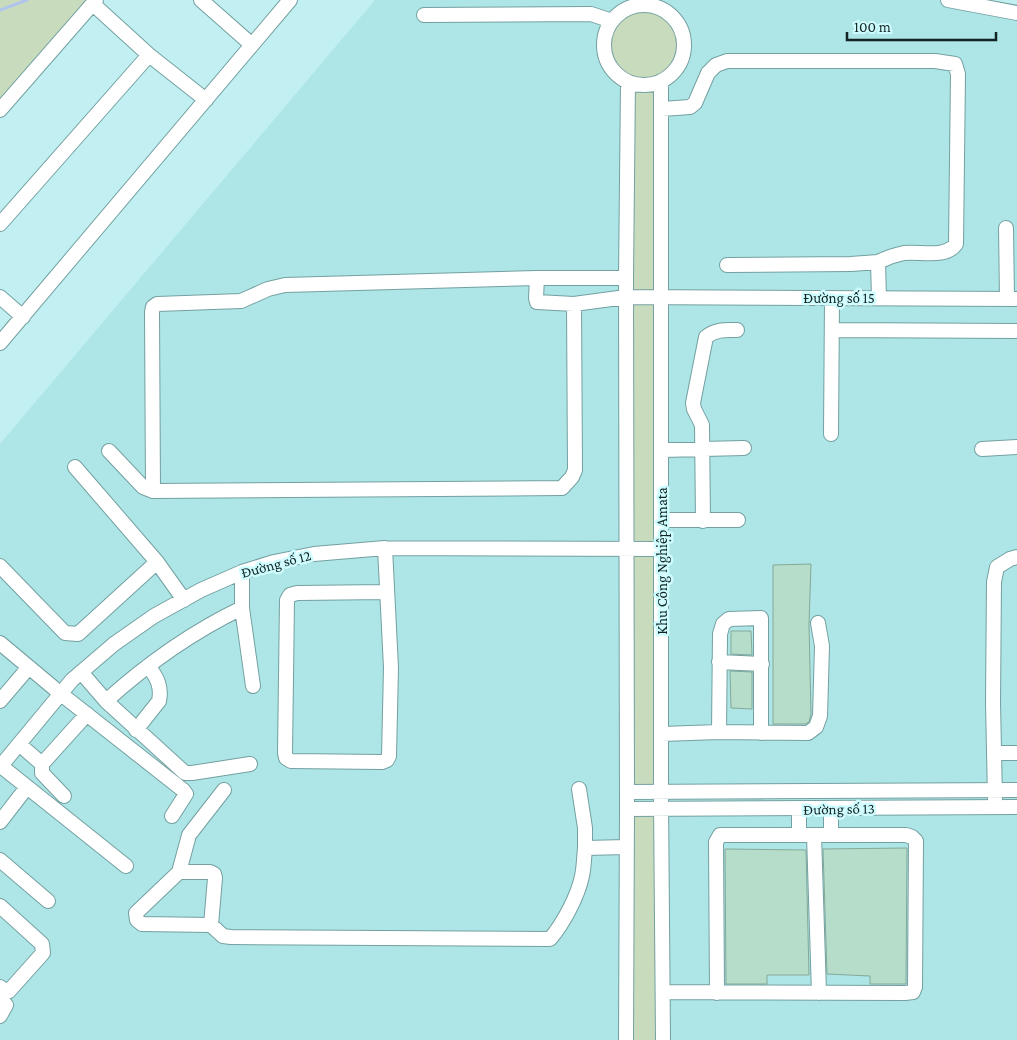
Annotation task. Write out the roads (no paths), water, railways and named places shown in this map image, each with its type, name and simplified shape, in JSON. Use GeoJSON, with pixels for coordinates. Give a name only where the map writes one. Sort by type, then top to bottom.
{"type":"FeatureCollection","features":[{"type":"Feature","properties":{"kind":"street"},"geometry":{"type":"LineString","coordinates":[[200,0],[252,45]]}},
{"type":"Feature","properties":{"kind":"street"},"geometry":{"type":"LineString","coordinates":[[0,343],[290,0]]}},
{"type":"Feature","properties":{"kind":"street"},"geometry":{"type":"LineString","coordinates":[[948,0],[1017,13]]}},
{"type":"Feature","properties":{"kind":"street"},"geometry":{"type":"LineString","coordinates":[[0,110],[95,2],[149,55],[206,100]]}},
{"type":"Feature","properties":{"kind":"street"},"geometry":{"type":"LineString","coordinates":[[639,3],[652,5],[674,17],[681,28],[684,40],[684,52],[680,64],[672,74],[650,85],[628,82],[610,66],[605,55],[606,31],[612,21],[619,13],[639,3]]}},
{"type":"Feature","properties":{"kind":"street"},"geometry":{"type":"LineString","coordinates":[[424,15],[591,14],[612,21]]}},
{"type":"Feature","properties":{"kind":"street"},"geometry":{"type":"LineString","coordinates":[[0,224],[149,55]]}},
{"type":"Feature","properties":{"kind":"street"},"geometry":{"type":"LineString","coordinates":[[662,109],[690,107],[695,103],[708,73],[716,64],[727,61],[936,61],[955,64],[958,74],[956,244],[952,249],[946,252],[904,253],[878,262],[851,264],[727,265]]}},
{"type":"Feature","properties":{"kind":"street","name":"Khu Công Nghiệp Amata"},"geometry":{"type":"LineString","coordinates":[[661,81],[661,809],[663,1040]]}},
{"type":"Feature","properties":{"kind":"street"},"geometry":{"type":"LineString","coordinates":[[626,1040],[626,278],[628,82]]}},
{"type":"Feature","properties":{"kind":"street"},"geometry":{"type":"LineString","coordinates":[[1006,228],[1012,260],[1012,299]]}},
{"type":"Feature","properties":{"kind":"street"},"geometry":{"type":"LineString","coordinates":[[878,262],[879,298]]}},
{"type":"Feature","properties":{"kind":"street"},"geometry":{"type":"LineString","coordinates":[[153,491],[152,312],[153,307],[157,304],[241,301],[268,289],[285,285],[536,278],[626,278]]}},
{"type":"Feature","properties":{"kind":"street","name":"Đường số 15"},"geometry":{"type":"LineString","coordinates":[[536,278],[537,302],[574,304],[626,297],[1012,299]]}},
{"type":"Feature","properties":{"kind":"street"},"geometry":{"type":"LineString","coordinates":[[0,296],[22,317]]}},
{"type":"Feature","properties":{"kind":"street"},"geometry":{"type":"LineString","coordinates":[[832,298],[832,434]]}},
{"type":"Feature","properties":{"kind":"street"},"geometry":{"type":"LineString","coordinates":[[110,450],[143,487],[153,491],[562,488],[572,477],[575,470],[574,304]]}},
{"type":"Feature","properties":{"kind":"street"},"geometry":{"type":"LineString","coordinates":[[703,521],[702,425],[693,403],[706,337],[711,332],[718,330],[737,330]]}},
{"type":"Feature","properties":{"kind":"street"},"geometry":{"type":"LineString","coordinates":[[832,330],[1017,331]]}},
{"type":"Feature","properties":{"kind":"street"},"geometry":{"type":"LineString","coordinates":[[662,450],[744,448]]}},
{"type":"Feature","properties":{"kind":"street"},"geometry":{"type":"LineString","coordinates":[[982,449],[1017,448]]}},
{"type":"Feature","properties":{"kind":"street"},"geometry":{"type":"LineString","coordinates":[[75,467],[157,562],[184,600]]}},
{"type":"Feature","properties":{"kind":"street"},"geometry":{"type":"LineString","coordinates":[[661,520],[738,520]]}},
{"type":"Feature","properties":{"kind":"street"},"geometry":{"type":"LineString","coordinates":[[385,548],[391,668],[387,760],[291,761],[286,758],[284,753],[287,600],[290,595],[297,593],[387,592]]}},
{"type":"Feature","properties":{"kind":"street","name":"Đường số 12"},"geometry":{"type":"LineString","coordinates":[[0,767],[81,672],[114,644],[154,616],[200,590],[242,572],[274,562],[314,554],[385,548],[661,549]]}},
{"type":"Feature","properties":{"kind":"street"},"geometry":{"type":"LineString","coordinates":[[995,807],[993,702],[994,582],[997,567],[1017,557]]}},
{"type":"Feature","properties":{"kind":"street"},"geometry":{"type":"LineString","coordinates":[[0,566],[65,633],[78,634],[157,562]]}},
{"type":"Feature","properties":{"kind":"street"},"geometry":{"type":"LineString","coordinates":[[242,572],[242,608],[253,686]]}},
{"type":"Feature","properties":{"kind":"street"},"geometry":{"type":"LineString","coordinates":[[106,701],[148,666],[176,646],[223,617],[242,608]]}},
{"type":"Feature","properties":{"kind":"street"},"geometry":{"type":"LineString","coordinates":[[719,732],[720,634],[723,624],[729,619],[761,618],[761,733]]}},
{"type":"Feature","properties":{"kind":"street"},"geometry":{"type":"LineString","coordinates":[[662,734],[719,732],[808,733],[816,727],[820,716],[822,646],[818,623]]}},
{"type":"Feature","properties":{"kind":"street"},"geometry":{"type":"LineString","coordinates":[[0,643],[61,694],[183,790],[186,794],[172,816]]}},
{"type":"Feature","properties":{"kind":"street"},"geometry":{"type":"LineString","coordinates":[[719,662],[762,664]]}},
{"type":"Feature","properties":{"kind":"street"},"geometry":{"type":"LineString","coordinates":[[136,730],[160,698],[157,677],[148,666]]}},
{"type":"Feature","properties":{"kind":"street"},"geometry":{"type":"LineString","coordinates":[[0,701],[28,667]]}},
{"type":"Feature","properties":{"kind":"street"},"geometry":{"type":"LineString","coordinates":[[81,672],[106,701],[136,730],[188,774],[250,764]]}},
{"type":"Feature","properties":{"kind":"street"},"geometry":{"type":"LineString","coordinates":[[64,796],[42,774],[42,764],[87,714]]}},
{"type":"Feature","properties":{"kind":"street"},"geometry":{"type":"LineString","coordinates":[[19,744],[42,764]]}},
{"type":"Feature","properties":{"kind":"street"},"geometry":{"type":"LineString","coordinates":[[994,753],[1017,753]]}},
{"type":"Feature","properties":{"kind":"street"},"geometry":{"type":"LineString","coordinates":[[0,767],[126,866]]}},
{"type":"Feature","properties":{"kind":"street"},"geometry":{"type":"LineString","coordinates":[[0,822],[27,787]]}},
{"type":"Feature","properties":{"kind":"street"},"geometry":{"type":"LineString","coordinates":[[224,790],[189,834],[179,872],[136,913],[137,920],[142,924],[211,925],[223,936],[231,937],[550,939],[558,930],[582,877],[584,828],[579,789]]}},
{"type":"Feature","properties":{"kind":"street","name":"Đường số 13"},"geometry":{"type":"LineString","coordinates":[[627,792],[1017,790]]}},
{"type":"Feature","properties":{"kind":"street","name":"Đường số 13"},"geometry":{"type":"LineString","coordinates":[[627,809],[1017,807]]}},
{"type":"Feature","properties":{"kind":"street"},"geometry":{"type":"LineString","coordinates":[[799,809],[799,835]]}},
{"type":"Feature","properties":{"kind":"street"},"geometry":{"type":"LineString","coordinates":[[831,809],[831,835]]}},
{"type":"Feature","properties":{"kind":"street"},"geometry":{"type":"LineString","coordinates":[[664,992],[717,993],[913,992],[916,841],[906,835],[720,835],[716,842],[717,993]]}},
{"type":"Feature","properties":{"kind":"street"},"geometry":{"type":"LineString","coordinates":[[814,835],[819,993]]}},
{"type":"Feature","properties":{"kind":"street"},"geometry":{"type":"LineString","coordinates":[[584,848],[627,847]]}},
{"type":"Feature","properties":{"kind":"street"},"geometry":{"type":"LineString","coordinates":[[0,860],[48,901]]}},
{"type":"Feature","properties":{"kind":"street"},"geometry":{"type":"LineString","coordinates":[[179,872],[210,872],[214,874],[211,925]]}},
{"type":"Feature","properties":{"kind":"street"},"geometry":{"type":"LineString","coordinates":[[0,906],[42,944],[43,948],[43,953],[9,991],[7,992],[0,987]]}},
{"type":"Feature","properties":{"kind":"street"},"geometry":{"type":"LineString","coordinates":[[0,998],[6,1006],[0,1016]]}},
{"type":"Feature","properties":{"kind":"waterway"},"geometry":{"type":"LineString","coordinates":[[0,10],[27,0]]}}]}
